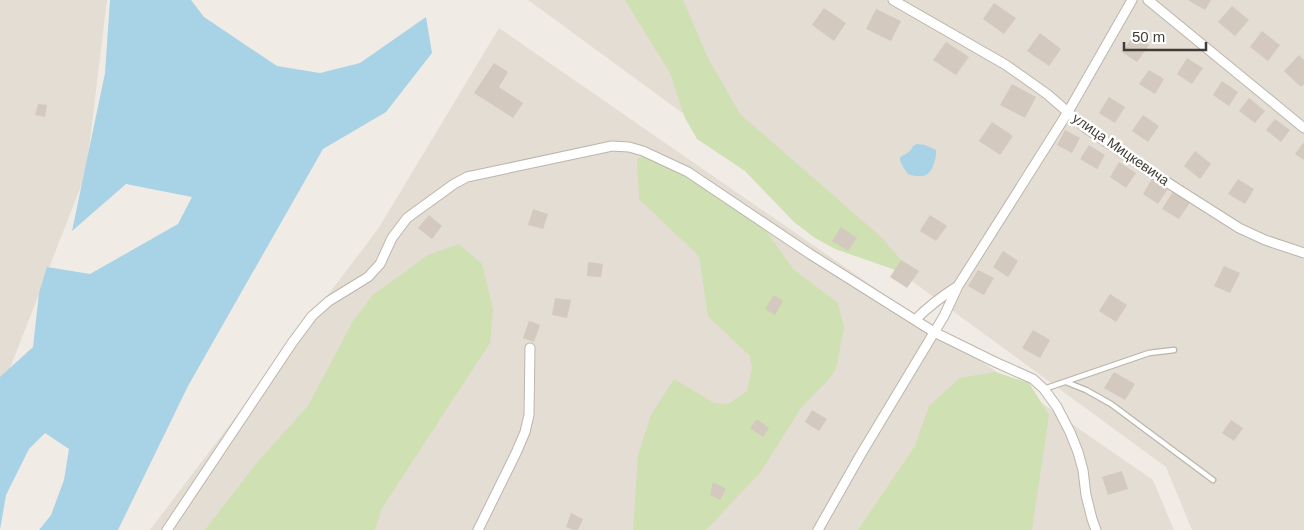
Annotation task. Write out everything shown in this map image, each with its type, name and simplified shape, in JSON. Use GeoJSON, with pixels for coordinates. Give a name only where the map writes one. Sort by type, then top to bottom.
{"type":"FeatureCollection","features":[{"type":"Feature","properties":{"kind":"street","name":"улица Мицкевича"},"geometry":{"type":"LineString","coordinates":[[893,0],[1006,65],[1047,94],[1086,128],[1143,167],[1240,228],[1265,240],[1304,253]]}},
{"type":"Feature","properties":{"kind":"street"},"geometry":{"type":"LineString","coordinates":[[818,530],[934,332],[958,286],[1068,112],[1132,0]]}},
{"type":"Feature","properties":{"kind":"street"},"geometry":{"type":"LineString","coordinates":[[1148,0],[1304,128]]}},
{"type":"Feature","properties":{"kind":"street"},"geometry":{"type":"LineString","coordinates":[[167,530],[312,316],[329,301],[368,277],[380,264],[392,238],[407,218],[454,184],[467,177],[612,146],[629,146],[688,172],[810,254],[934,332],[1033,379],[1044,389],[1057,407],[1070,432],[1078,452],[1086,495],[1096,530]]}},
{"type":"Feature","properties":{"kind":"street"},"geometry":{"type":"LineString","coordinates":[[915,320],[941,296],[958,286]]}},
{"type":"Feature","properties":{"kind":"street"},"geometry":{"type":"LineString","coordinates":[[478,530],[525,432],[529,415],[530,348]]}},
{"type":"Feature","properties":{"kind":"lane"},"geometry":{"type":"LineString","coordinates":[[1044,389],[1149,354],[1174,350]]}},
{"type":"Feature","properties":{"kind":"lane"},"geometry":{"type":"LineString","coordinates":[[1066,382],[1086,390],[1111,404],[1213,480]]}},
{"type":"Feature","properties":{"kind":"shaded area"},"geometry":{"type":"Polygon","coordinates":[[[0,0],[107,0],[86,173],[0,394],[0,0]]]}},
{"type":"Feature","properties":{"kind":"shaded area"},"geometry":{"type":"Polygon","coordinates":[[[528,0],[1304,0],[1304,530],[1192,530],[1166,467],[528,0]]]}},
{"type":"Feature","properties":{"kind":"shaded area"},"geometry":{"type":"Polygon","coordinates":[[[499,28],[1153,480],[1174,530],[150,530],[378,229],[499,28]]]}},
{"type":"Feature","properties":{"kind":"green space"},"geometry":{"type":"Polygon","coordinates":[[[625,0],[683,0],[708,58],[740,114],[881,237],[901,260],[904,273],[835,249],[815,238],[794,222],[745,171],[697,139],[685,118],[670,73],[625,0]]]}},
{"type":"Feature","properties":{"kind":"green space"},"geometry":{"type":"Polygon","coordinates":[[[648,153],[756,216],[793,269],[838,303],[844,328],[836,369],[801,408],[760,473],[706,530],[633,530],[638,455],[651,415],[674,379],[714,403],[728,404],[747,391],[752,368],[750,356],[708,316],[699,256],[639,199],[637,159],[648,153]]]}},
{"type":"Feature","properties":{"kind":"green space"},"geometry":{"type":"Polygon","coordinates":[[[459,244],[482,264],[493,309],[490,343],[382,508],[375,530],[205,530],[259,460],[308,406],[353,321],[373,295],[428,255],[459,244]]]}},
{"type":"Feature","properties":{"kind":"green space"},"geometry":{"type":"Polygon","coordinates":[[[995,372],[1029,383],[1049,415],[1032,530],[858,530],[915,446],[929,406],[960,378],[995,372]]]}},
{"type":"Feature","properties":{"kind":"water"},"geometry":{"type":"Polygon","coordinates":[[[110,0],[191,0],[204,17],[277,66],[320,73],[360,63],[426,17],[432,53],[386,112],[323,149],[188,386],[118,530],[39,530],[51,515],[64,480],[69,449],[45,433],[29,449],[6,495],[0,530],[0,377],[33,347],[39,293],[47,267],[90,274],[178,224],[192,197],[126,184],[72,231],[105,73],[110,0]]]}},
{"type":"Feature","properties":{"kind":"water"},"geometry":{"type":"Polygon","coordinates":[[[917,144],[936,150],[936,158],[932,168],[924,176],[908,174],[900,161],[902,156],[917,144]]]}},
{"type":"Feature","properties":{"kind":"building"},"geometry":{"type":"Polygon","coordinates":[[[1188,0],[1211,0],[1205,10],[1188,0]]]}},
{"type":"Feature","properties":{"kind":"building"},"geometry":{"type":"Polygon","coordinates":[[[994,3],[1016,18],[1004,34],[983,19],[994,3]]]}},
{"type":"Feature","properties":{"kind":"building"},"geometry":{"type":"Polygon","coordinates":[[[1232,6],[1249,20],[1235,36],[1218,22],[1232,6]]]}},
{"type":"Feature","properties":{"kind":"building"},"geometry":{"type":"Polygon","coordinates":[[[824,8],[846,23],[834,41],[812,25],[824,8]]]}},
{"type":"Feature","properties":{"kind":"building"},"geometry":{"type":"Polygon","coordinates":[[[876,9],[901,21],[891,41],[866,29],[876,9]]]}},
{"type":"Feature","properties":{"kind":"building"},"geometry":{"type":"Polygon","coordinates":[[[1262,31],[1280,45],[1268,61],[1250,47],[1262,31]]]}},
{"type":"Feature","properties":{"kind":"building"},"geometry":{"type":"Polygon","coordinates":[[[1040,33],[1061,49],[1049,66],[1027,51],[1040,33]]]}},
{"type":"Feature","properties":{"kind":"building"},"geometry":{"type":"Polygon","coordinates":[[[1134,35],[1149,45],[1137,62],[1122,52],[1134,35]]]}},
{"type":"Feature","properties":{"kind":"building"},"geometry":{"type":"Polygon","coordinates":[[[946,42],[969,57],[956,75],[933,60],[946,42]]]}},
{"type":"Feature","properties":{"kind":"building"},"geometry":{"type":"Polygon","coordinates":[[[1299,55],[1304,60],[1304,84],[1301,87],[1284,71],[1299,55]]]}},
{"type":"Feature","properties":{"kind":"building"},"geometry":{"type":"Polygon","coordinates":[[[1187,58],[1203,68],[1192,84],[1177,74],[1187,58]]]}},
{"type":"Feature","properties":{"kind":"building"},"geometry":{"type":"Polygon","coordinates":[[[494,63],[508,72],[499,87],[523,103],[513,118],[474,93],[494,63]]]}},
{"type":"Feature","properties":{"kind":"building"},"geometry":{"type":"Polygon","coordinates":[[[1149,70],[1164,79],[1155,94],[1139,84],[1149,70]]]}},
{"type":"Feature","properties":{"kind":"building"},"geometry":{"type":"Polygon","coordinates":[[[1222,81],[1238,92],[1229,106],[1213,95],[1222,81]]]}},
{"type":"Feature","properties":{"kind":"building"},"geometry":{"type":"Polygon","coordinates":[[[1012,84],[1036,97],[1025,118],[1000,105],[1012,84]]]}},
{"type":"Feature","properties":{"kind":"building"},"geometry":{"type":"Polygon","coordinates":[[[1109,97],[1125,107],[1115,123],[1099,113],[1109,97]]]}},
{"type":"Feature","properties":{"kind":"building"},"geometry":{"type":"Polygon","coordinates":[[[1249,98],[1265,111],[1255,123],[1239,111],[1249,98]]]}},
{"type":"Feature","properties":{"kind":"building"},"geometry":{"type":"Polygon","coordinates":[[[38,104],[47,105],[45,117],[35,115],[38,104]]]}},
{"type":"Feature","properties":{"kind":"building"},"geometry":{"type":"Polygon","coordinates":[[[1143,115],[1159,126],[1148,142],[1132,131],[1143,115]]]}},
{"type":"Feature","properties":{"kind":"building"},"geometry":{"type":"Polygon","coordinates":[[[1275,119],[1290,130],[1281,142],[1266,130],[1275,119]]]}},
{"type":"Feature","properties":{"kind":"building"},"geometry":{"type":"Polygon","coordinates":[[[992,122],[1013,136],[1000,155],[979,141],[992,122]]]}},
{"type":"Feature","properties":{"kind":"building"},"geometry":{"type":"Polygon","coordinates":[[[1065,130],[1080,138],[1072,153],[1057,145],[1065,130]]]}},
{"type":"Feature","properties":{"kind":"building"},"geometry":{"type":"Polygon","coordinates":[[[1304,142],[1304,160],[1295,154],[1304,142]]]}},
{"type":"Feature","properties":{"kind":"building"},"geometry":{"type":"Polygon","coordinates":[[[1089,145],[1105,155],[1097,169],[1080,159],[1089,145]]]}},
{"type":"Feature","properties":{"kind":"building"},"geometry":{"type":"Polygon","coordinates":[[[1195,151],[1211,164],[1200,179],[1184,166],[1195,151]]]}},
{"type":"Feature","properties":{"kind":"building"},"geometry":{"type":"Polygon","coordinates":[[[1119,162],[1136,173],[1126,188],[1110,177],[1119,162]]]}},
{"type":"Feature","properties":{"kind":"building"},"geometry":{"type":"Polygon","coordinates":[[[1153,177],[1169,187],[1158,204],[1143,194],[1153,177]]]}},
{"type":"Feature","properties":{"kind":"building"},"geometry":{"type":"Polygon","coordinates":[[[1238,179],[1254,189],[1245,204],[1228,194],[1238,179]]]}},
{"type":"Feature","properties":{"kind":"building"},"geometry":{"type":"Polygon","coordinates":[[[1174,190],[1191,201],[1179,219],[1162,209],[1174,190]]]}},
{"type":"Feature","properties":{"kind":"building"},"geometry":{"type":"Polygon","coordinates":[[[533,209],[548,214],[543,229],[528,225],[533,209]]]}},
{"type":"Feature","properties":{"kind":"building"},"geometry":{"type":"Polygon","coordinates":[[[429,215],[442,226],[432,239],[418,228],[429,215]]]}},
{"type":"Feature","properties":{"kind":"building"},"geometry":{"type":"Polygon","coordinates":[[[930,215],[947,226],[936,241],[920,231],[930,215]]]}},
{"type":"Feature","properties":{"kind":"building"},"geometry":{"type":"Polygon","coordinates":[[[841,227],[857,238],[848,251],[832,241],[841,227]]]}},
{"type":"Feature","properties":{"kind":"building"},"geometry":{"type":"Polygon","coordinates":[[[1003,251],[1018,261],[1008,277],[993,267],[1003,251]]]}},
{"type":"Feature","properties":{"kind":"building"},"geometry":{"type":"Polygon","coordinates":[[[901,260],[919,271],[907,288],[890,277],[901,260]]]}},
{"type":"Feature","properties":{"kind":"building"},"geometry":{"type":"Polygon","coordinates":[[[588,262],[603,264],[601,277],[587,276],[588,262]]]}},
{"type":"Feature","properties":{"kind":"building"},"geometry":{"type":"Polygon","coordinates":[[[1224,266],[1240,273],[1230,293],[1214,286],[1224,266]]]}},
{"type":"Feature","properties":{"kind":"building"},"geometry":{"type":"Polygon","coordinates":[[[978,270],[994,278],[984,295],[968,286],[978,270]]]}},
{"type":"Feature","properties":{"kind":"building"},"geometry":{"type":"Polygon","coordinates":[[[1110,294],[1127,305],[1116,322],[1099,311],[1110,294]]]}},
{"type":"Feature","properties":{"kind":"building"},"geometry":{"type":"Polygon","coordinates":[[[774,295],[783,301],[775,315],[765,309],[774,295]]]}},
{"type":"Feature","properties":{"kind":"building"},"geometry":{"type":"Polygon","coordinates":[[[555,298],[571,300],[567,318],[552,315],[555,298]]]}},
{"type":"Feature","properties":{"kind":"building"},"geometry":{"type":"Polygon","coordinates":[[[529,321],[540,325],[534,342],[523,338],[529,321]]]}},
{"type":"Feature","properties":{"kind":"building"},"geometry":{"type":"Polygon","coordinates":[[[1033,330],[1050,340],[1040,358],[1022,348],[1033,330]]]}},
{"type":"Feature","properties":{"kind":"building"},"geometry":{"type":"Polygon","coordinates":[[[1114,372],[1135,384],[1125,400],[1104,388],[1114,372]]]}},
{"type":"Feature","properties":{"kind":"building"},"geometry":{"type":"Polygon","coordinates":[[[812,410],[827,419],[819,431],[805,422],[812,410]]]}},
{"type":"Feature","properties":{"kind":"building"},"geometry":{"type":"Polygon","coordinates":[[[757,419],[769,428],[763,437],[750,428],[757,419]]]}},
{"type":"Feature","properties":{"kind":"building"},"geometry":{"type":"Polygon","coordinates":[[[1231,420],[1243,428],[1234,441],[1222,433],[1231,420]]]}},
{"type":"Feature","properties":{"kind":"building"},"geometry":{"type":"Polygon","coordinates":[[[1122,471],[1128,489],[1108,495],[1102,477],[1122,471]]]}},
{"type":"Feature","properties":{"kind":"building"},"geometry":{"type":"Polygon","coordinates":[[[713,482],[726,489],[720,500],[710,495],[713,482]]]}},
{"type":"Feature","properties":{"kind":"building"},"geometry":{"type":"Polygon","coordinates":[[[571,513],[583,519],[578,530],[566,527],[571,513]]]}}]}
